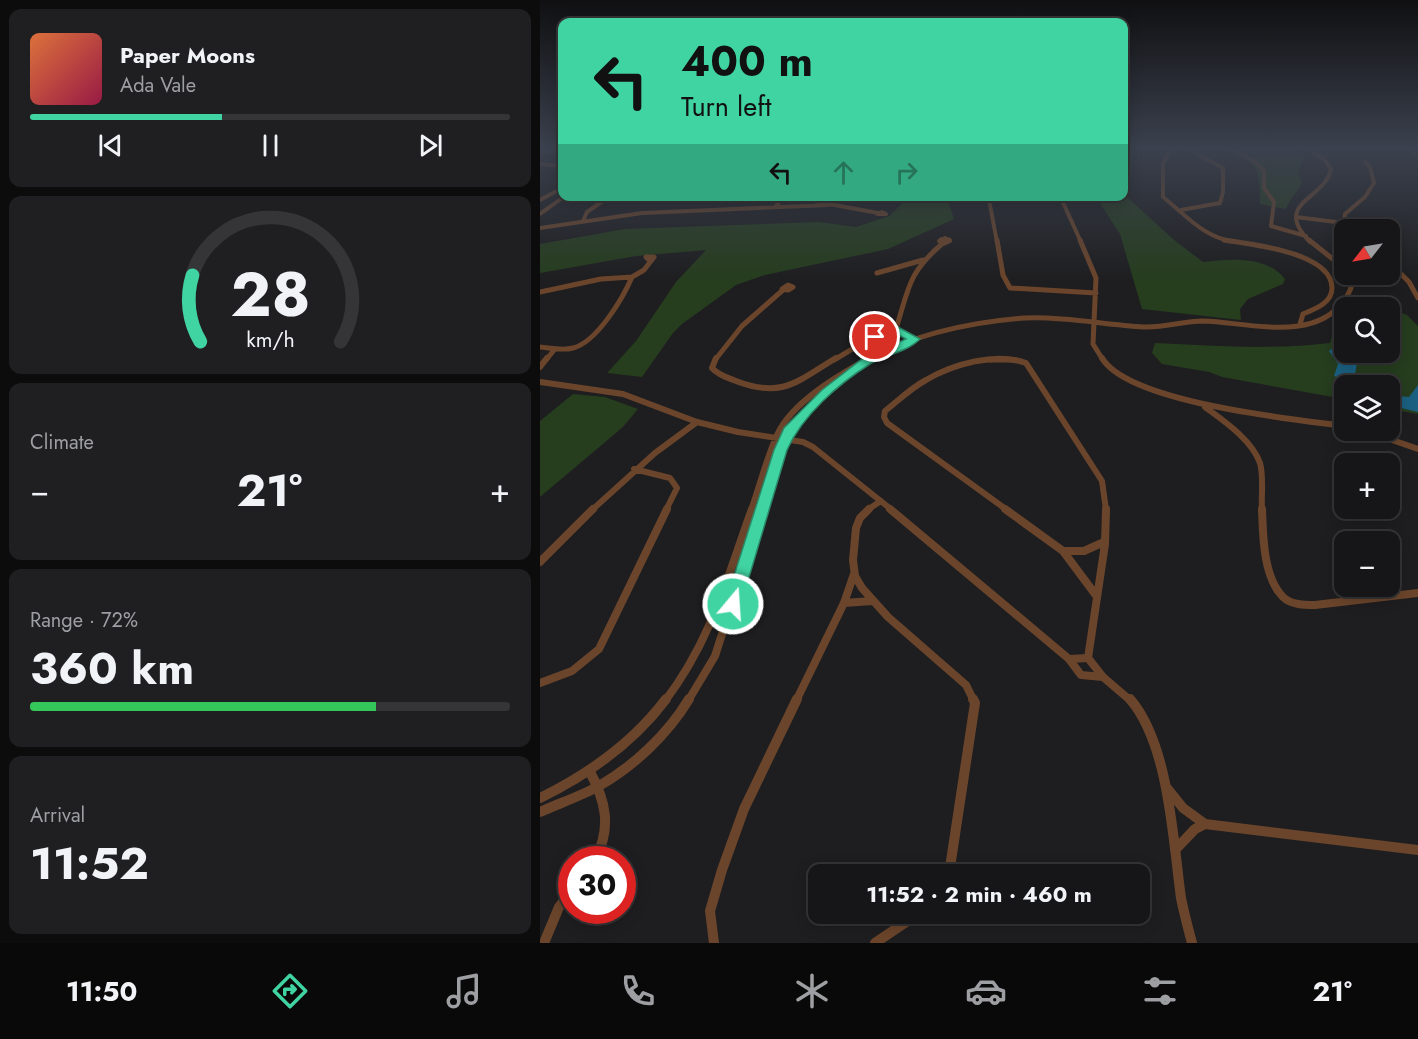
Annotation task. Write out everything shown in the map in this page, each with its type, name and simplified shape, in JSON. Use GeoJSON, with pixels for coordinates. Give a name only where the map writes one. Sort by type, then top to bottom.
{"type":"FeatureCollection","features":[{"type":"Feature","properties":{"kind":"street"},"geometry":{"type":"LineString","coordinates":[[540,201],[555,192]]}},
{"type":"Feature","properties":{"kind":"street"},"geometry":{"type":"LineString","coordinates":[[1163,192],[1163,197],[1218,238],[1289,253],[1320,267],[1334,266]]}},
{"type":"Feature","properties":{"kind":"street"},"geometry":{"type":"LineString","coordinates":[[1181,210],[1220,203],[1223,192]]}},
{"type":"Feature","properties":{"kind":"street"},"geometry":{"type":"LineString","coordinates":[[1269,192],[1275,201],[1271,226],[1306,236]]}},
{"type":"Feature","properties":{"kind":"street"},"geometry":{"type":"LineString","coordinates":[[1313,192],[1301,201],[1296,209],[1296,222],[1306,236],[1334,259]]}},
{"type":"Feature","properties":{"kind":"street"},"geometry":{"type":"LineString","coordinates":[[1344,219],[1345,214],[1368,192]]}},
{"type":"Feature","properties":{"kind":"street"},"geometry":{"type":"LineString","coordinates":[[540,214],[558,201]]}},
{"type":"Feature","properties":{"kind":"street"},"geometry":{"type":"LineString","coordinates":[[583,221],[587,212],[603,201]]}},
{"type":"Feature","properties":{"kind":"street"},"geometry":{"type":"LineString","coordinates":[[775,207],[780,201]]}},
{"type":"Feature","properties":{"kind":"street"},"geometry":{"type":"LineString","coordinates":[[809,201],[878,213]]}},
{"type":"Feature","properties":{"kind":"street"},"geometry":{"type":"LineString","coordinates":[[989,201],[1003,275],[1010,288],[1096,292]]}},
{"type":"Feature","properties":{"kind":"street"},"geometry":{"type":"LineString","coordinates":[[1064,201],[1096,278],[1096,322],[1093,344],[1095,352],[1111,370],[1139,384],[1203,405],[1334,424]]}},
{"type":"Feature","properties":{"kind":"street"},"geometry":{"type":"LineString","coordinates":[[540,228],[642,213],[828,205]]}},
{"type":"Feature","properties":{"kind":"street"},"geometry":{"type":"LineString","coordinates":[[1296,217],[1334,222]]}},
{"type":"Feature","properties":{"kind":"street"},"geometry":{"type":"LineString","coordinates":[[896,329],[908,274],[943,243]]}},
{"type":"Feature","properties":{"kind":"street"},"geometry":{"type":"LineString","coordinates":[[540,292],[601,279],[632,277],[644,270],[650,261]]}},
{"type":"Feature","properties":{"kind":"street"},"geometry":{"type":"LineString","coordinates":[[877,273],[923,261]]}},
{"type":"Feature","properties":{"kind":"street"},"geometry":{"type":"LineString","coordinates":[[1300,324],[1304,314],[1321,306],[1329,298],[1332,290],[1330,280],[1320,267]]}},
{"type":"Feature","properties":{"kind":"street"},"geometry":{"type":"LineString","coordinates":[[892,270],[908,274]]}},
{"type":"Feature","properties":{"kind":"street"},"geometry":{"type":"LineString","coordinates":[[1400,273],[1409,282],[1418,298]]}},
{"type":"Feature","properties":{"kind":"street"},"geometry":{"type":"LineString","coordinates":[[540,347],[555,349],[578,347],[589,340],[624,294],[632,277]]}},
{"type":"Feature","properties":{"kind":"street"},"geometry":{"type":"LineString","coordinates":[[540,798],[589,770],[640,729],[674,690],[697,658],[775,438],[786,421],[809,399],[842,374],[914,339],[966,325],[997,321],[1051,318],[1148,327],[1204,321],[1245,326],[1300,324],[1321,319],[1339,307],[1351,291],[1352,285]]}},
{"type":"Feature","properties":{"kind":"street"},"geometry":{"type":"LineString","coordinates":[[783,290],[757,310],[716,358],[712,368],[716,373],[760,390],[788,387],[864,342],[896,329]]}},
{"type":"Feature","properties":{"kind":"street"},"geometry":{"type":"LineString","coordinates":[[896,329],[914,339]]}},
{"type":"Feature","properties":{"kind":"street"},"geometry":{"type":"LineString","coordinates":[[540,367],[555,349]]}},
{"type":"Feature","properties":{"kind":"street"},"geometry":{"type":"LineString","coordinates":[[1095,594],[1063,551],[887,423],[884,417],[885,411],[935,375],[999,357],[1010,357],[1026,363],[1102,481],[1106,496],[1104,542],[1095,594],[1088,658],[1103,677],[1125,694],[1140,711],[1149,727],[1165,786],[1182,902],[1192,943]]}},
{"type":"Feature","properties":{"kind":"street"},"geometry":{"type":"LineString","coordinates":[[540,812],[598,786],[634,763],[681,712],[715,656],[785,439],[809,408],[866,361]]}},
{"type":"Feature","properties":{"kind":"street"},"geometry":{"type":"LineString","coordinates":[[540,382],[623,394],[697,422],[803,442],[813,447],[1069,659],[1081,675],[1103,677]]}},
{"type":"Feature","properties":{"kind":"street"},"geometry":{"type":"LineString","coordinates":[[1203,405],[1228,424],[1256,455],[1260,464],[1267,562],[1275,584],[1284,598],[1299,604],[1315,605],[1418,593]]}},
{"type":"Feature","properties":{"kind":"street"},"geometry":{"type":"LineString","coordinates":[[1228,424],[1228,418],[1240,410]]}},
{"type":"Feature","properties":{"kind":"street"},"geometry":{"type":"LineString","coordinates":[[540,562],[634,469],[665,442],[697,422]]}},
{"type":"Feature","properties":{"kind":"street"},"geometry":{"type":"LineString","coordinates":[[1395,441],[1418,449]]}},
{"type":"Feature","properties":{"kind":"street"},"geometry":{"type":"LineString","coordinates":[[540,683],[571,674],[587,663],[599,649],[677,488],[670,478],[634,469]]}},
{"type":"Feature","properties":{"kind":"street"},"geometry":{"type":"LineString","coordinates":[[714,943],[710,911],[744,809],[844,603],[854,574],[852,558],[858,520],[865,511],[881,501]]}},
{"type":"Feature","properties":{"kind":"street"},"geometry":{"type":"LineString","coordinates":[[1063,551],[1084,551],[1104,542]]}},
{"type":"Feature","properties":{"kind":"street"},"geometry":{"type":"LineString","coordinates":[[854,574],[872,601],[966,685],[975,704],[951,864]]}},
{"type":"Feature","properties":{"kind":"street"},"geometry":{"type":"LineString","coordinates":[[844,603],[872,601]]}},
{"type":"Feature","properties":{"kind":"street"},"geometry":{"type":"LineString","coordinates":[[1069,659],[1088,658]]}},
{"type":"Feature","properties":{"kind":"street"},"geometry":{"type":"LineString","coordinates":[[589,770],[607,807],[606,829],[600,846]]}},
{"type":"Feature","properties":{"kind":"street"},"geometry":{"type":"LineString","coordinates":[[1165,786],[1183,808],[1205,824],[1418,850]]}},
{"type":"Feature","properties":{"kind":"street"},"geometry":{"type":"LineString","coordinates":[[1175,850],[1195,829],[1205,824]]}},
{"type":"Feature","properties":{"kind":"street"},"geometry":{"type":"LineString","coordinates":[[544,943],[558,908]]}},
{"type":"Feature","properties":{"kind":"street"},"geometry":{"type":"LineString","coordinates":[[875,943],[903,924]]}},
{"type":"Feature","properties":{"kind":"green space"},"geometry":{"type":"Polygon","coordinates":[[[1259,192],[1296,192],[1286,209],[1260,204],[1259,192]]]}},
{"type":"Feature","properties":{"kind":"green space"},"geometry":{"type":"Polygon","coordinates":[[[1128,198],[1174,240],[1203,262],[1247,260],[1258,262],[1277,271],[1285,279],[1283,284],[1248,299],[1240,309],[1241,320],[1142,309],[1120,234],[1099,201],[1128,201],[1128,198]]]}},
{"type":"Feature","properties":{"kind":"green space"},"geometry":{"type":"Polygon","coordinates":[[[898,201],[948,201],[954,219],[888,249],[765,275],[736,285],[682,324],[642,377],[607,373],[636,341],[676,282],[706,250],[636,256],[540,273],[540,244],[625,229],[819,222],[856,227],[889,216],[904,202],[898,201]]]}},
{"type":"Feature","properties":{"kind":"green space"},"geometry":{"type":"Polygon","coordinates":[[[1400,312],[1407,315],[1418,326],[1418,414],[1400,411],[1400,375],[1334,375],[1334,397],[1162,364],[1152,353],[1155,343],[1264,347],[1330,343],[1334,329],[1334,363],[1400,363],[1400,312]]]}},
{"type":"Feature","properties":{"kind":"green space"},"geometry":{"type":"Polygon","coordinates":[[[573,394],[605,397],[638,409],[623,427],[540,497],[540,421],[573,394]]]}},
{"type":"Feature","properties":{"kind":"water"},"geometry":{"type":"Polygon","coordinates":[[[1334,348],[1334,358],[1329,351],[1334,348]]]}},
{"type":"Feature","properties":{"kind":"water"},"geometry":{"type":"Polygon","coordinates":[[[1357,363],[1355,374],[1334,375],[1338,364],[1357,363]]]}},
{"type":"Feature","properties":{"kind":"water"},"geometry":{"type":"Polygon","coordinates":[[[1418,385],[1418,412],[1400,408],[1400,396],[1409,397],[1418,385]]]}},
{"type":"Feature","properties":{"kind":"route"},"geometry":{"type":"LineString","coordinates":[[733,604],[789,431],[826,392],[866,361],[914,339],[896,329],[875,337]]}}]}
